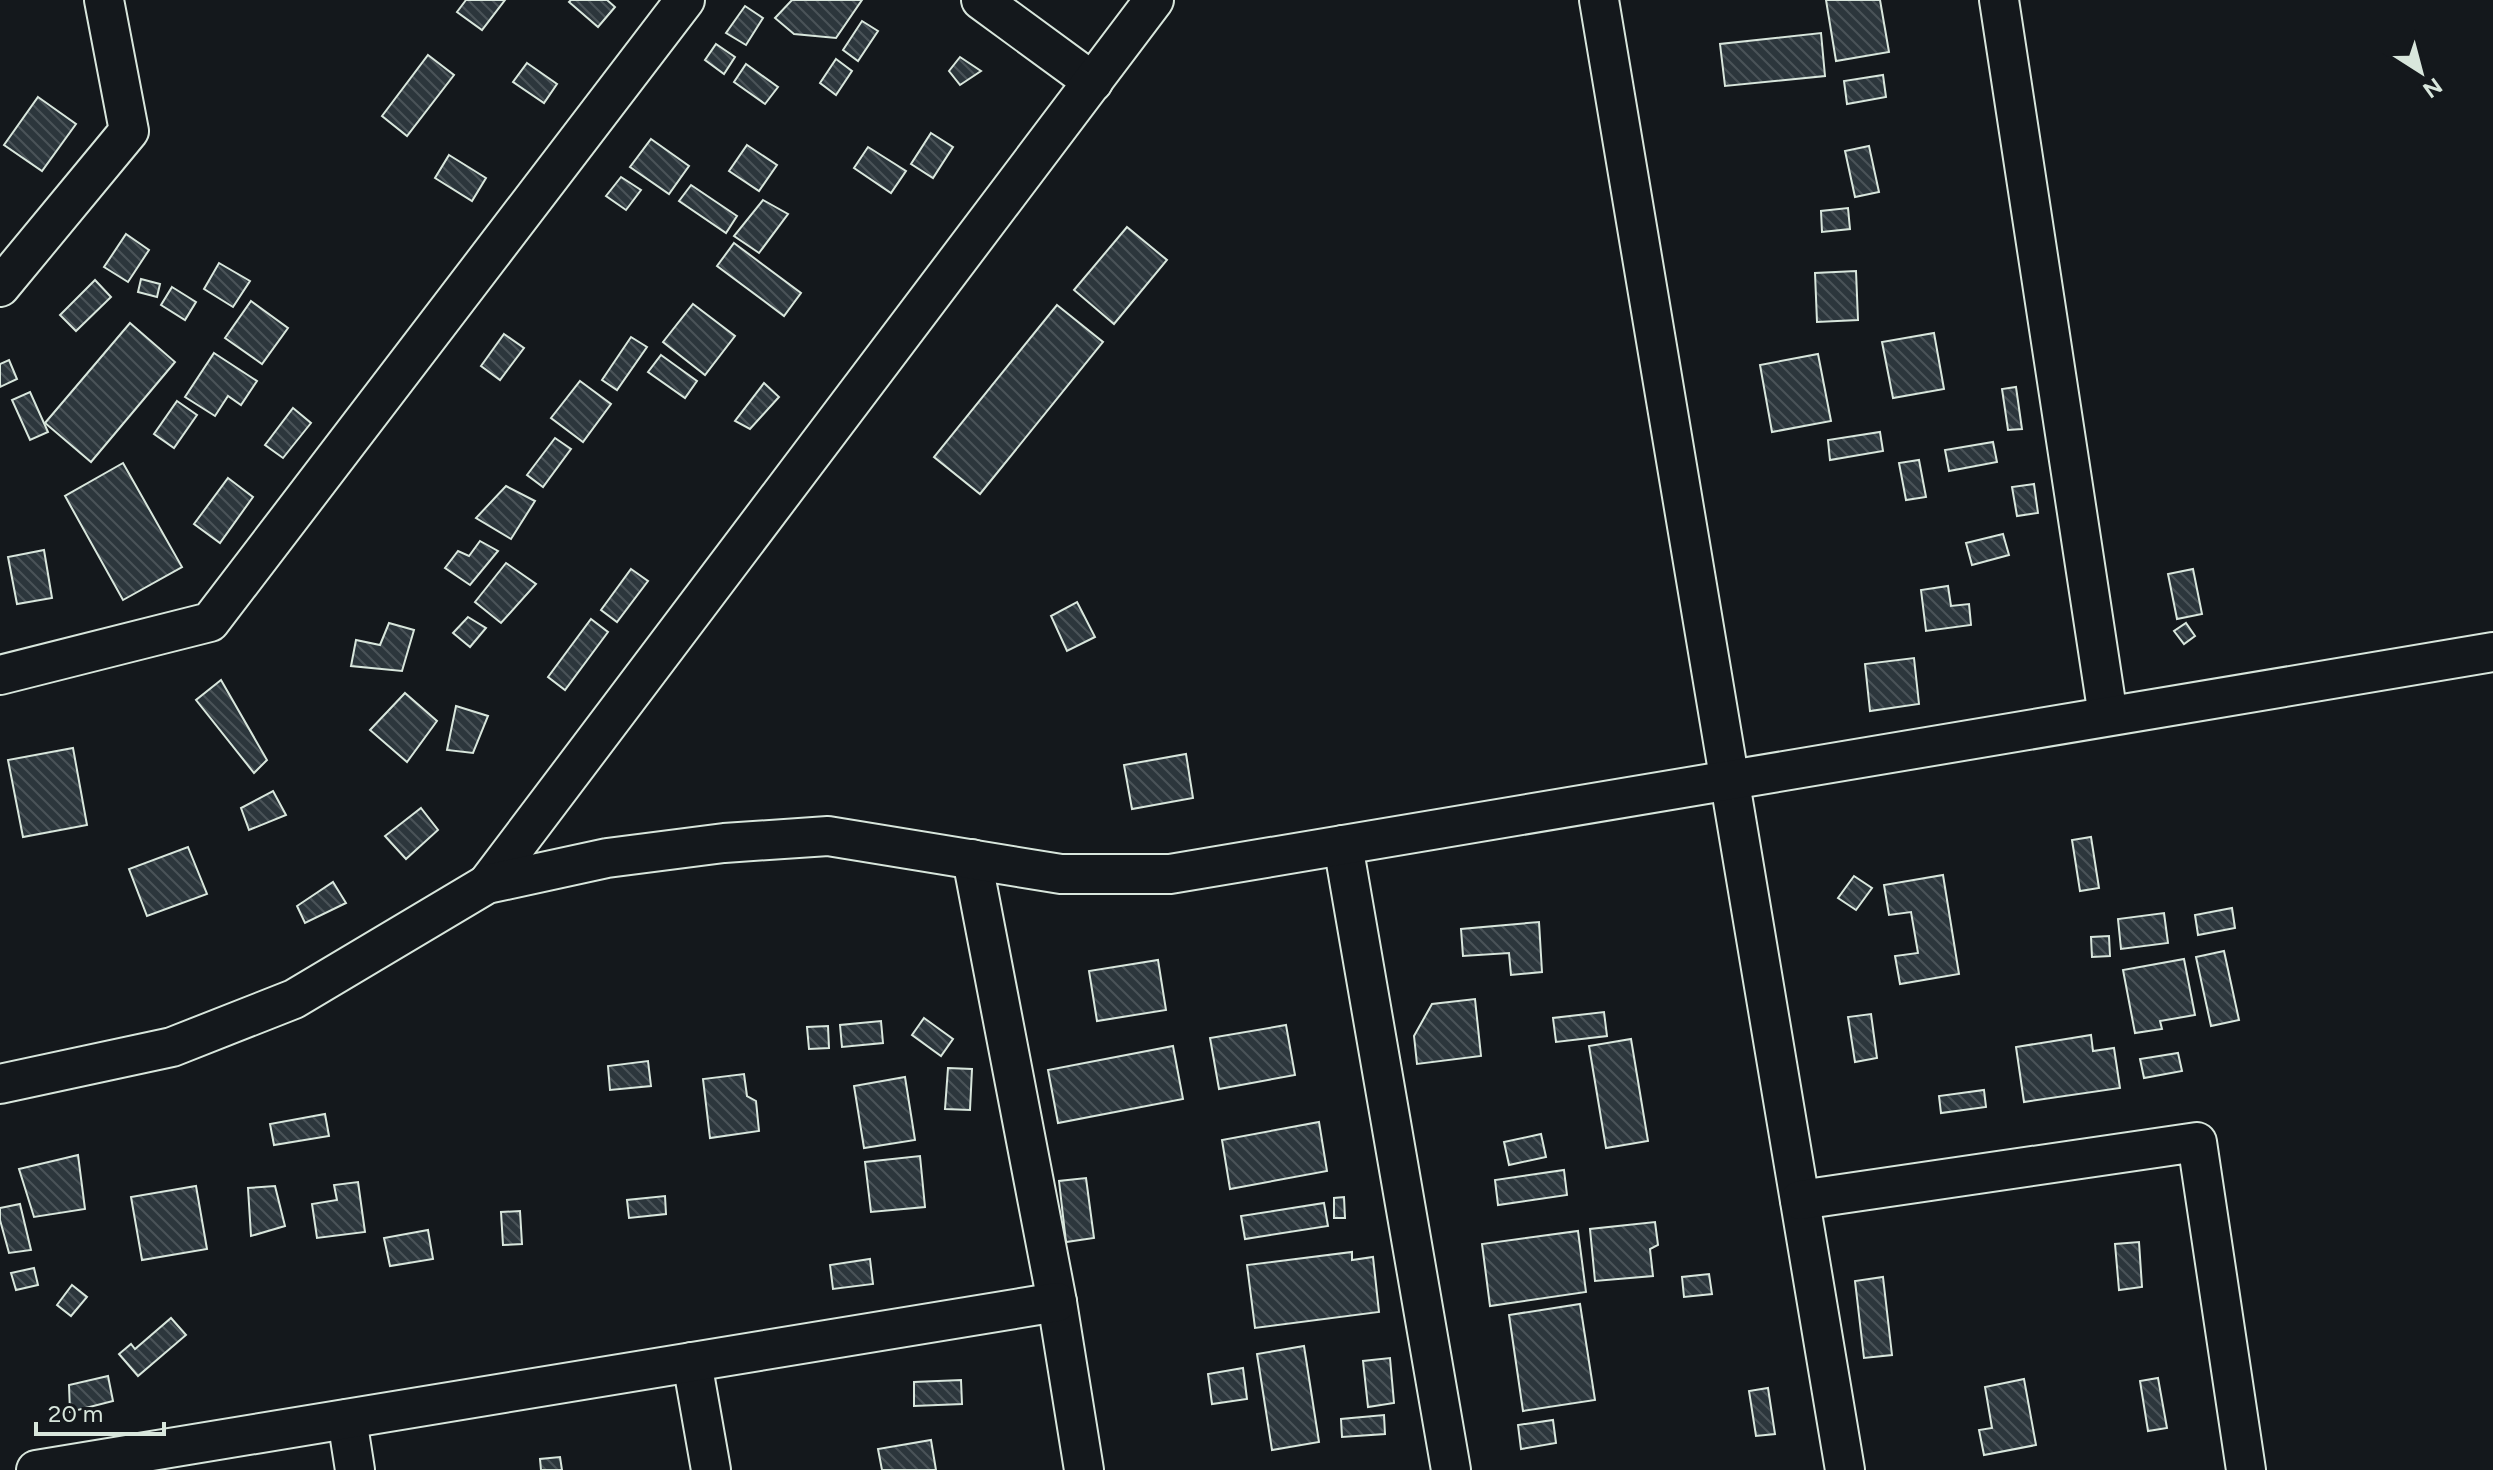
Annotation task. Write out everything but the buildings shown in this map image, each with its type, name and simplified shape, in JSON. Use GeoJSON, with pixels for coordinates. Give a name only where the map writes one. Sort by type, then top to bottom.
{"type":"FeatureCollection","features":[{"type":"Feature","properties":{"kind":"street"},"geometry":{"type":"LineString","coordinates":[[0,287],[129,131],[104,0]]}},
{"type":"Feature","properties":{"kind":"street"},"geometry":{"type":"LineString","coordinates":[[0,675],[210,622],[685,0]]}},
{"type":"Feature","properties":{"kind":"street"},"geometry":{"type":"LineString","coordinates":[[981,0],[1093,82]]}},
{"type":"Feature","properties":{"kind":"street"},"geometry":{"type":"LineString","coordinates":[[487,884],[1154,0]]}},
{"type":"Feature","properties":{"kind":"street"},"geometry":{"type":"LineString","coordinates":[[1599,0],[1845,1470]]}},
{"type":"Feature","properties":{"kind":"street"},"geometry":{"type":"LineString","coordinates":[[1999,0],[2108,716]]}},
{"type":"Feature","properties":{"kind":"street"},"geometry":{"type":"LineString","coordinates":[[0,1084],[172,1047],[294,999],[487,884],[607,858],[724,843],[828,836],[1061,874],[1170,874],[2493,652]]}},
{"type":"Feature","properties":{"kind":"street"},"geometry":{"type":"LineString","coordinates":[[1343,845],[1451,1470]]}},
{"type":"Feature","properties":{"kind":"street"},"geometry":{"type":"LineString","coordinates":[[972,859],[1057,1302],[1084,1470]]}},
{"type":"Feature","properties":{"kind":"street"},"geometry":{"type":"LineString","coordinates":[[1800,1200],[2197,1142],[2246,1470]]}},
{"type":"Feature","properties":{"kind":"street"},"geometry":{"type":"LineString","coordinates":[[36,1470],[1057,1302]]}},
{"type":"Feature","properties":{"kind":"street"},"geometry":{"type":"LineString","coordinates":[[692,1362],[711,1470]]}},
{"type":"Feature","properties":{"kind":"street"},"geometry":{"type":"LineString","coordinates":[[347,1419],[355,1470]]}}]}
